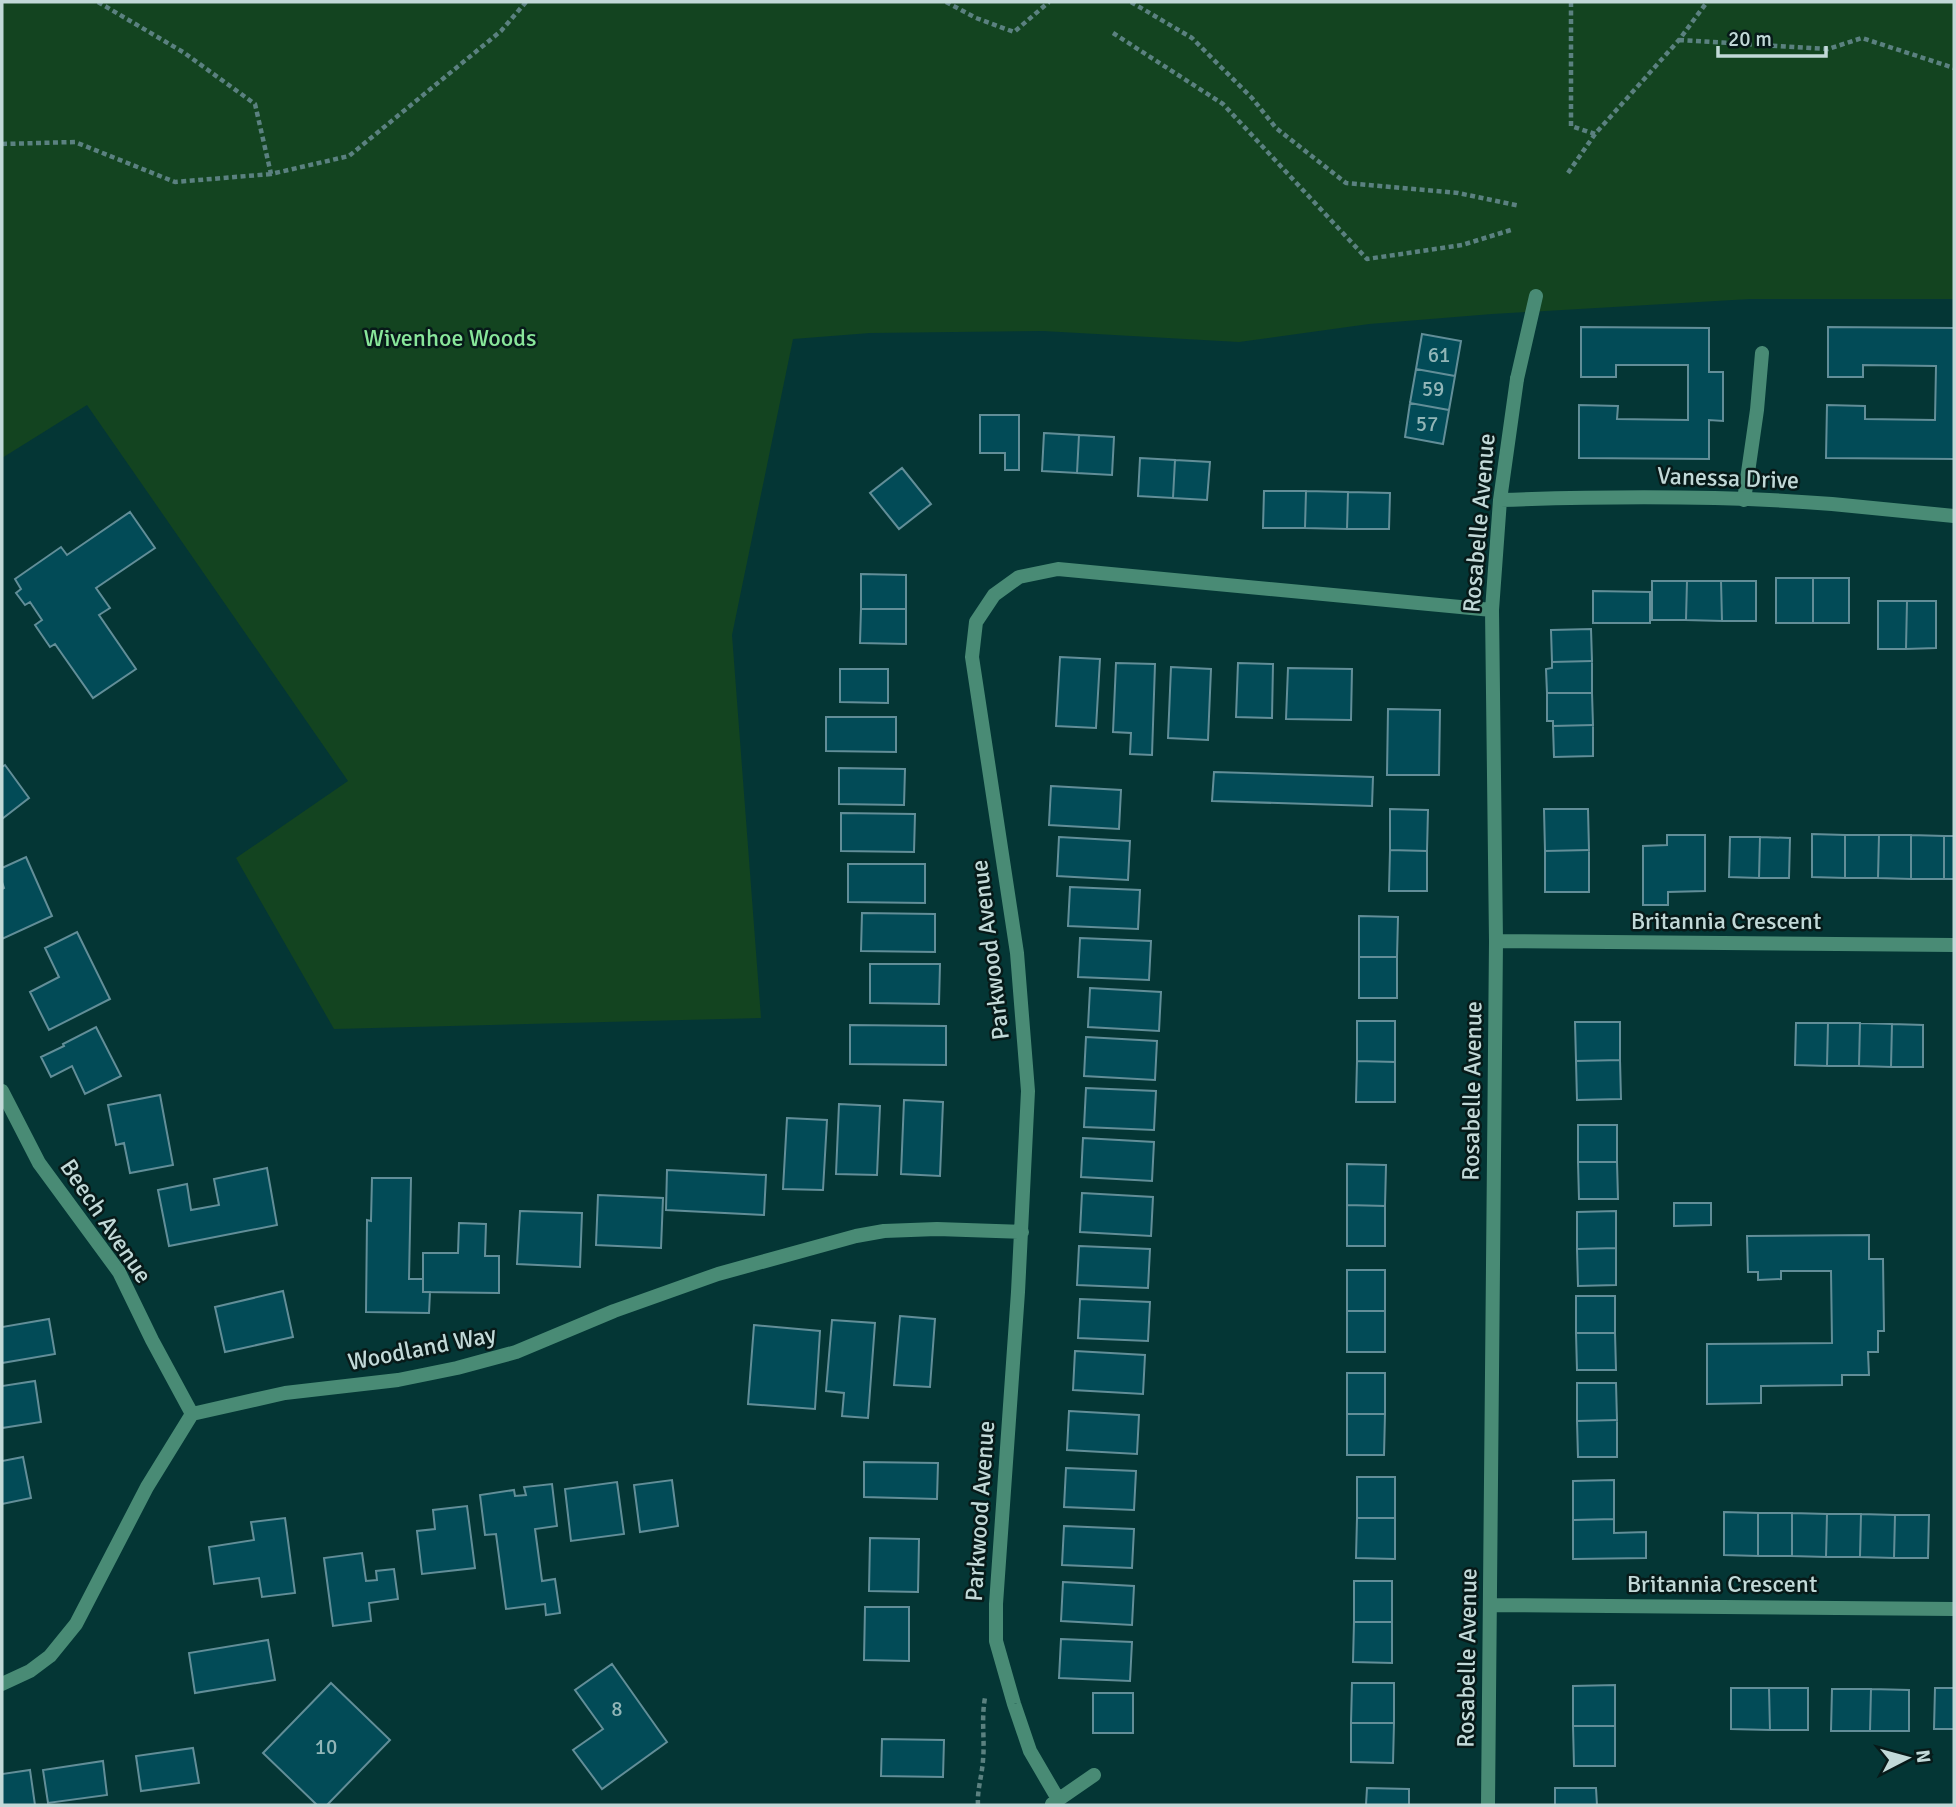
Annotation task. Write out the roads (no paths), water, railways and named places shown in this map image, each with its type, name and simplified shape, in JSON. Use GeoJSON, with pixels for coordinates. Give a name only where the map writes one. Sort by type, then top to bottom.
{"type":"FeatureCollection","features":[{"type":"Feature","properties":{"kind":"street","name":"Rosabelle Avenue"},"geometry":{"type":"LineString","coordinates":[[1488,1805],[1496,941],[1492,610],[1500,500],[1517,379],[1536,296]]}},
{"type":"Feature","properties":{"kind":"street"},"geometry":{"type":"LineString","coordinates":[[1744,500],[1762,353]]}},
{"type":"Feature","properties":{"kind":"street","name":"Vanessa Drive"},"geometry":{"type":"LineString","coordinates":[[1500,500],[1568,497],[1744,500],[1830,504],[1954,516]]}},
{"type":"Feature","properties":{"kind":"street","name":"Parkwood Avenue"},"geometry":{"type":"LineString","coordinates":[[1094,1775],[1055,1802],[1030,1751],[996,1640],[996,1604],[1022,1232],[1028,1091],[1017,953],[972,657],[976,622],[994,595],[1018,577],[1058,569],[1492,610]]}},
{"type":"Feature","properties":{"kind":"street","name":"Britannia Crescent"},"geometry":{"type":"LineString","coordinates":[[1496,941],[1954,945]]}},
{"type":"Feature","properties":{"kind":"street","name":"Beech Avenue"},"geometry":{"type":"LineString","coordinates":[[2,1091],[39,1163],[119,1272],[192,1414]]}},
{"type":"Feature","properties":{"kind":"street","name":"Woodland Way"},"geometry":{"type":"LineString","coordinates":[[192,1414],[285,1393],[398,1380],[457,1368],[516,1352],[614,1311],[718,1274],[856,1236],[884,1231],[937,1229],[1022,1232]]}},
{"type":"Feature","properties":{"kind":"street"},"geometry":{"type":"LineString","coordinates":[[2,1684],[30,1671],[50,1656],[76,1623],[147,1487],[192,1414]]}},
{"type":"Feature","properties":{"kind":"street","name":"Britannia Crescent"},"geometry":{"type":"LineString","coordinates":[[1490,1605],[1954,1609]]}},
{"type":"Feature","properties":{"kind":"park label","name":"Wivenhoe Woods"},"geometry":{"type":"Point","coordinates":[450,338]}}]}
